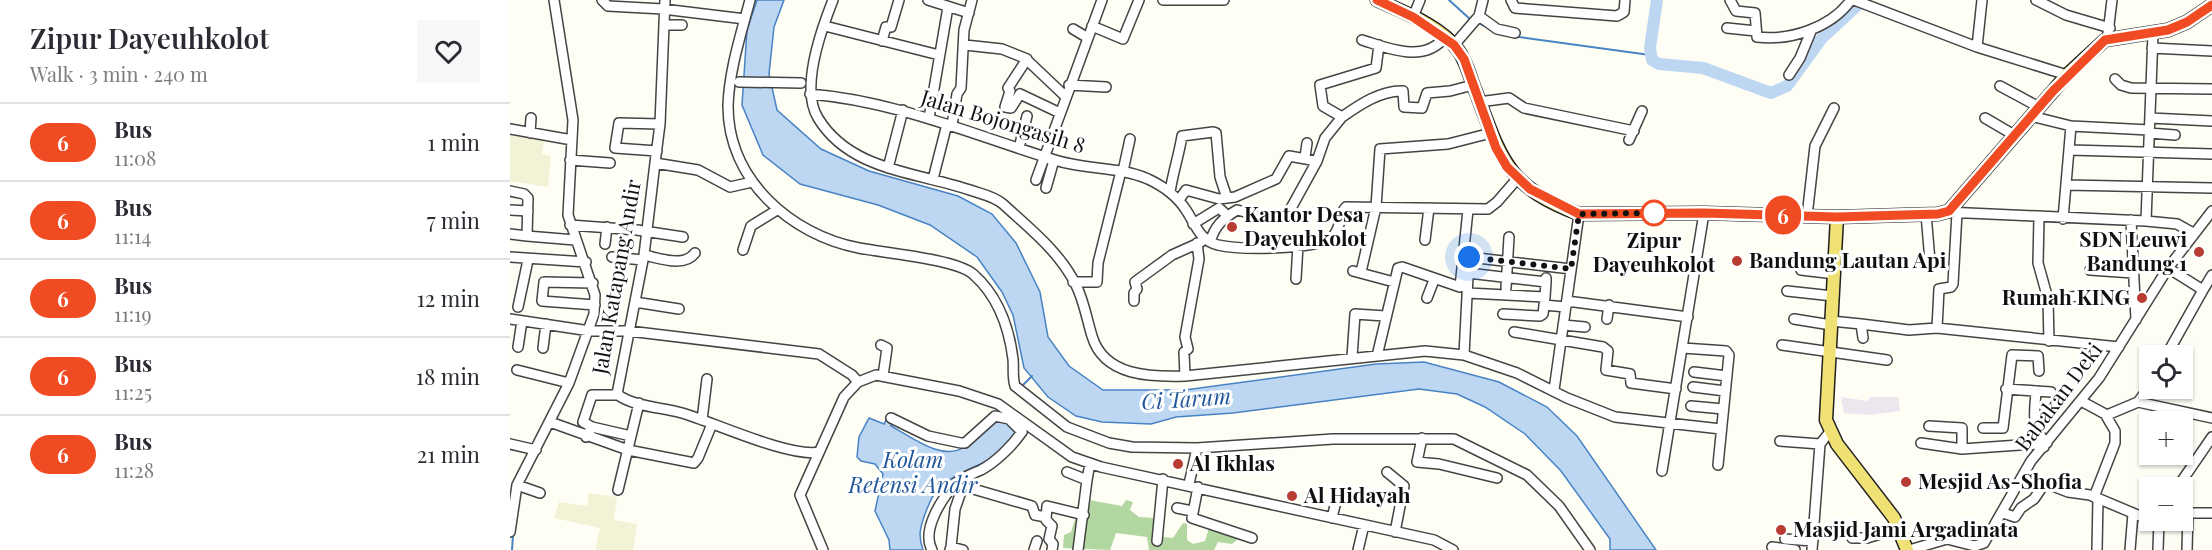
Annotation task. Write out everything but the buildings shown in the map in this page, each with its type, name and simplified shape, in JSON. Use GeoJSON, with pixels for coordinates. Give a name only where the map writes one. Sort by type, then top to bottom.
{"type":"FeatureCollection","features":[{"type":"Feature","properties":{"kind":"main road"},"geometry":{"type":"LineString","coordinates":[[1377,0],[1413,17],[1449,41],[1464,59],[1502,159],[1517,179],[1545,198],[1579,214],[1704,213],[1837,217],[1924,216],[1952,213],[2014,135],[2067,75],[2108,34],[2152,34],[2187,22],[2211,6]]}},
{"type":"Feature","properties":{"kind":"main road"},"geometry":{"type":"LineString","coordinates":[[1837,217],[1826,405],[1829,433],[1872,487],[1900,528],[1908,550]]}},
{"type":"Feature","properties":{"kind":"street"},"geometry":{"type":"LineString","coordinates":[[554,0],[573,120],[573,160]]}},
{"type":"Feature","properties":{"kind":"street"},"geometry":{"type":"LineString","coordinates":[[510,532],[511,512],[519,485],[536,450],[553,423],[591,331],[595,305],[593,283],[586,262],[574,240],[572,225],[568,185],[579,120],[561,0]]}},
{"type":"Feature","properties":{"kind":"street"},"geometry":{"type":"LineString","coordinates":[[602,0],[608,6],[664,4],[745,19]]}},
{"type":"Feature","properties":{"kind":"street"},"geometry":{"type":"LineString","coordinates":[[750,0],[733,68],[728,108],[733,137],[752,182],[777,210],[802,228],[854,247],[963,268],[973,274],[992,296],[1004,320],[1015,386],[1067,427],[1109,443],[1132,447],[1197,448],[1333,439],[1444,438],[1463,442],[1527,475],[1559,506],[1590,550]]}},
{"type":"Feature","properties":{"kind":"street"},"geometry":{"type":"LineString","coordinates":[[810,95],[813,72],[834,0]]}},
{"type":"Feature","properties":{"kind":"street"},"geometry":{"type":"LineString","coordinates":[[882,40],[886,27],[891,27],[899,0]]}},
{"type":"Feature","properties":{"kind":"street"},"geometry":{"type":"LineString","coordinates":[[928,0],[969,13]]}},
{"type":"Feature","properties":{"kind":"street"},"geometry":{"type":"LineString","coordinates":[[933,179],[957,94],[961,88],[964,30],[972,0]]}},
{"type":"Feature","properties":{"kind":"street"},"geometry":{"type":"LineString","coordinates":[[1036,180],[1102,0]]}},
{"type":"Feature","properties":{"kind":"street"},"geometry":{"type":"LineString","coordinates":[[1092,26],[1123,39],[1138,0]]}},
{"type":"Feature","properties":{"kind":"street"},"geometry":{"type":"LineString","coordinates":[[1163,0],[1224,0]]}},
{"type":"Feature","properties":{"kind":"street"},"geometry":{"type":"LineString","coordinates":[[1413,17],[1420,0]]}},
{"type":"Feature","properties":{"kind":"street"},"geometry":{"type":"LineString","coordinates":[[1362,40],[1415,52],[1437,45],[1449,41],[1477,19],[1483,0]]}},
{"type":"Feature","properties":{"kind":"street"},"geometry":{"type":"LineString","coordinates":[[1511,0],[1515,8],[1617,16],[1624,12],[1625,0]]}},
{"type":"Feature","properties":{"kind":"street"},"geometry":{"type":"LineString","coordinates":[[1730,0],[1736,10],[1755,13],[1758,37],[1779,38],[1803,34],[1843,10],[1854,0],[1977,47],[2067,75]]}},
{"type":"Feature","properties":{"kind":"street"},"geometry":{"type":"LineString","coordinates":[[1977,47],[1982,0]]}},
{"type":"Feature","properties":{"kind":"street"},"geometry":{"type":"LineString","coordinates":[[2036,0],[2108,34],[2112,0]]}},
{"type":"Feature","properties":{"kind":"street","name":"Jalan Katapang Andir"},"geometry":{"type":"LineString","coordinates":[[664,4],[657,151],[643,258],[616,387],[618,395],[765,442],[810,453],[819,452]]}},
{"type":"Feature","properties":{"kind":"street"},"geometry":{"type":"LineString","coordinates":[[929,118],[948,7]]}},
{"type":"Feature","properties":{"kind":"street"},"geometry":{"type":"LineString","coordinates":[[1477,19],[1497,29],[1515,33]]}},
{"type":"Feature","properties":{"kind":"street"},"geometry":{"type":"LineString","coordinates":[[664,25],[682,25]]}},
{"type":"Feature","properties":{"kind":"street"},"geometry":{"type":"LineString","coordinates":[[825,26],[939,55]]}},
{"type":"Feature","properties":{"kind":"street"},"geometry":{"type":"LineString","coordinates":[[1727,27],[1756,31]]}},
{"type":"Feature","properties":{"kind":"street"},"geometry":{"type":"LineString","coordinates":[[1074,29],[1088,38]]}},
{"type":"Feature","properties":{"kind":"street"},"geometry":{"type":"LineString","coordinates":[[1790,75],[1812,29]]}},
{"type":"Feature","properties":{"kind":"street"},"geometry":{"type":"LineString","coordinates":[[2146,221],[2152,34]]}},
{"type":"Feature","properties":{"kind":"street"},"geometry":{"type":"LineString","coordinates":[[965,45],[1002,49],[1021,55],[1066,97]]}},
{"type":"Feature","properties":{"kind":"street"},"geometry":{"type":"LineString","coordinates":[[1342,117],[1323,106],[1320,86],[1376,68],[1379,45]]}},
{"type":"Feature","properties":{"kind":"street"},"geometry":{"type":"LineString","coordinates":[[2152,48],[2212,51]]}},
{"type":"Feature","properties":{"kind":"street"},"geometry":{"type":"LineString","coordinates":[[1027,60],[1008,88],[1010,91],[1004,106],[1011,108],[1020,93],[1060,113]]}},
{"type":"Feature","properties":{"kind":"street"},"geometry":{"type":"LineString","coordinates":[[733,68],[739,82]]}},
{"type":"Feature","properties":{"kind":"street"},"geometry":{"type":"LineString","coordinates":[[739,82],[801,83],[813,72]]}},
{"type":"Feature","properties":{"kind":"street"},"geometry":{"type":"LineString","coordinates":[[2115,79],[2131,88],[2212,89]]}},
{"type":"Feature","properties":{"kind":"street"},"geometry":{"type":"LineString","coordinates":[[730,95],[739,82]]}},
{"type":"Feature","properties":{"kind":"street"},"geometry":{"type":"LineString","coordinates":[[801,83],[810,95],[818,117],[836,140],[870,162],[933,179],[1001,202],[1049,246],[1074,282],[1092,337],[1108,360],[1137,374],[1185,376],[1425,351],[1464,355],[1517,373],[1616,417],[1721,429]]}},
{"type":"Feature","properties":{"kind":"street"},"geometry":{"type":"LineString","coordinates":[[1290,210],[1323,152],[1325,138],[1342,117],[1364,103],[1394,91],[1403,91],[1403,106],[1422,108],[1427,93],[1459,90],[1473,85]]}},
{"type":"Feature","properties":{"kind":"street"},"geometry":{"type":"LineString","coordinates":[[1070,86],[1106,87]]}},
{"type":"Feature","properties":{"kind":"street"},"geometry":{"type":"LineString","coordinates":[[2000,86],[2035,111],[2071,126],[2175,135]]}},
{"type":"Feature","properties":{"kind":"street","name":"Jalan Bojongasih 8"},"geometry":{"type":"LineString","coordinates":[[810,95],[847,97],[903,110],[1054,160],[1122,171],[1145,178],[1170,192],[1179,200],[1204,242]]}},
{"type":"Feature","properties":{"kind":"street"},"geometry":{"type":"LineString","coordinates":[[1479,102],[1509,98],[1524,108],[1634,130]]}},
{"type":"Feature","properties":{"kind":"street"},"geometry":{"type":"LineString","coordinates":[[1808,216],[1815,146],[1834,108]]}},
{"type":"Feature","properties":{"kind":"street"},"geometry":{"type":"LineString","coordinates":[[888,168],[903,110]]}},
{"type":"Feature","properties":{"kind":"street"},"geometry":{"type":"LineString","coordinates":[[1629,140],[1642,111]]}},
{"type":"Feature","properties":{"kind":"street"},"geometry":{"type":"LineString","coordinates":[[1019,148],[1027,116]]}},
{"type":"Feature","properties":{"kind":"street"},"geometry":{"type":"LineString","coordinates":[[530,133],[531,118]]}},
{"type":"Feature","properties":{"kind":"street"},"geometry":{"type":"LineString","coordinates":[[1985,118],[2014,135]]}},
{"type":"Feature","properties":{"kind":"street"},"geometry":{"type":"LineString","coordinates":[[2150,118],[2212,121]]}},
{"type":"Feature","properties":{"kind":"street"},"geometry":{"type":"LineString","coordinates":[[657,151],[615,148],[614,143],[619,123],[660,124]]}},
{"type":"Feature","properties":{"kind":"street"},"geometry":{"type":"LineString","coordinates":[[2063,219],[2071,126]]}},
{"type":"Feature","properties":{"kind":"street"},"geometry":{"type":"LineString","coordinates":[[510,129],[572,140]]}},
{"type":"Feature","properties":{"kind":"street"},"geometry":{"type":"LineString","coordinates":[[1170,192],[1176,161],[1181,153],[1182,136],[1216,133],[1220,177],[1231,197],[1232,213]]}},
{"type":"Feature","properties":{"kind":"street"},"geometry":{"type":"LineString","coordinates":[[1394,282],[1357,271],[1376,207],[1380,149],[1448,144],[1491,134]]}},
{"type":"Feature","properties":{"kind":"street"},"geometry":{"type":"LineString","coordinates":[[1074,282],[1097,282],[1098,262],[1130,139]]}},
{"type":"Feature","properties":{"kind":"street"},"geometry":{"type":"LineString","coordinates":[[1305,158],[1307,143]]}},
{"type":"Feature","properties":{"kind":"street"},"geometry":{"type":"LineString","coordinates":[[2070,150],[2212,154]]}},
{"type":"Feature","properties":{"kind":"street"},"geometry":{"type":"LineString","coordinates":[[1179,200],[1186,190],[1216,198],[1231,197],[1276,179],[1287,157],[1317,161]]}},
{"type":"Feature","properties":{"kind":"street"},"geometry":{"type":"LineString","coordinates":[[573,160],[610,163]]}},
{"type":"Feature","properties":{"kind":"street"},"geometry":{"type":"LineString","coordinates":[[1046,189],[1054,160]]}},
{"type":"Feature","properties":{"kind":"street"},"geometry":{"type":"LineString","coordinates":[[655,163],[698,171],[730,187],[752,182]]}},
{"type":"Feature","properties":{"kind":"street"},"geometry":{"type":"LineString","coordinates":[[1134,301],[1134,293],[1137,290],[1135,282],[1172,255],[1204,242],[1239,248],[1322,242],[1332,237],[1338,229],[1345,207],[1488,209],[1517,179]]}},
{"type":"Feature","properties":{"kind":"street"},"geometry":{"type":"LineString","coordinates":[[2067,185],[2212,188]]}},
{"type":"Feature","properties":{"kind":"street"},"geometry":{"type":"LineString","coordinates":[[510,191],[527,195],[526,236]]}},
{"type":"Feature","properties":{"kind":"street"},"geometry":{"type":"LineString","coordinates":[[1193,224],[1218,208],[1232,213],[1253,214]]}},
{"type":"Feature","properties":{"kind":"street"},"geometry":{"type":"LineString","coordinates":[[1425,240],[1429,208]]}},
{"type":"Feature","properties":{"kind":"street"},"geometry":{"type":"LineString","coordinates":[[510,210],[528,211]]}},
{"type":"Feature","properties":{"kind":"street"},"geometry":{"type":"LineString","coordinates":[[743,250],[751,226],[777,210]]}},
{"type":"Feature","properties":{"kind":"street"},"geometry":{"type":"LineString","coordinates":[[1377,356],[1384,316],[1400,267],[1457,288],[1461,286],[1468,210]]}},
{"type":"Feature","properties":{"kind":"street","name":"Babakan Deki"},"geometry":{"type":"LineString","coordinates":[[1908,550],[1947,539],[1969,547],[1984,543],[2031,461],[2081,401],[2119,347],[2168,268],[2212,211]]}},
{"type":"Feature","properties":{"kind":"street"},"geometry":{"type":"LineString","coordinates":[[1185,376],[1184,352],[1188,349],[1188,341],[1185,337],[1199,259],[1204,242],[1215,227],[1232,213]]}},
{"type":"Feature","properties":{"kind":"street"},"geometry":{"type":"LineString","coordinates":[[1662,471],[1704,213]]}},
{"type":"Feature","properties":{"kind":"street"},"geometry":{"type":"LineString","coordinates":[[1937,328],[1939,289],[1951,288],[1953,284],[1952,213],[2146,221],[2177,224],[2193,233]]}},
{"type":"Feature","properties":{"kind":"street"},"geometry":{"type":"LineString","coordinates":[[1554,390],[1579,214]]}},
{"type":"Feature","properties":{"kind":"street"},"geometry":{"type":"LineString","coordinates":[[1924,216],[1929,261]]}},
{"type":"Feature","properties":{"kind":"street"},"geometry":{"type":"LineString","coordinates":[[2039,218],[2038,263],[2048,298],[2049,341]]}},
{"type":"Feature","properties":{"kind":"street"},"geometry":{"type":"LineString","coordinates":[[2131,220],[2136,320]]}},
{"type":"Feature","properties":{"kind":"street"},"geometry":{"type":"LineString","coordinates":[[572,225],[645,231],[683,237]]}},
{"type":"Feature","properties":{"kind":"street"},"geometry":{"type":"LineString","coordinates":[[605,244],[607,227]]}},
{"type":"Feature","properties":{"kind":"street"},"geometry":{"type":"LineString","coordinates":[[510,234],[574,240]]}},
{"type":"Feature","properties":{"kind":"street"},"geometry":{"type":"LineString","coordinates":[[1506,288],[1509,237]]}},
{"type":"Feature","properties":{"kind":"street"},"geometry":{"type":"LineString","coordinates":[[1296,279],[1298,245]]}},
{"type":"Feature","properties":{"kind":"street"},"geometry":{"type":"LineString","coordinates":[[612,257],[677,261],[689,259],[695,253]]}},
{"type":"Feature","properties":{"kind":"street"},"geometry":{"type":"LineString","coordinates":[[1464,355],[1469,257],[1571,269]]}},
{"type":"Feature","properties":{"kind":"street"},"geometry":{"type":"LineString","coordinates":[[510,258],[586,262]]}},
{"type":"Feature","properties":{"kind":"street"},"geometry":{"type":"LineString","coordinates":[[518,307],[528,260]]}},
{"type":"Feature","properties":{"kind":"street"},"geometry":{"type":"LineString","coordinates":[[1503,314],[1540,316],[1544,301],[1547,267]]}},
{"type":"Feature","properties":{"kind":"street"},"geometry":{"type":"LineString","coordinates":[[2168,268],[2203,290]]}},
{"type":"Feature","properties":{"kind":"street"},"geometry":{"type":"LineString","coordinates":[[1801,270],[1835,274]]}},
{"type":"Feature","properties":{"kind":"street"},"geometry":{"type":"LineString","coordinates":[[2090,270],[2133,273]]}},
{"type":"Feature","properties":{"kind":"street"},"geometry":{"type":"LineString","coordinates":[[1468,273],[1546,282]]}},
{"type":"Feature","properties":{"kind":"street"},"geometry":{"type":"LineString","coordinates":[[2172,345],[2212,275]]}},
{"type":"Feature","properties":{"kind":"street"},"geometry":{"type":"LineString","coordinates":[[1427,298],[1434,280]]}},
{"type":"Feature","properties":{"kind":"street"},"geometry":{"type":"LineString","coordinates":[[593,283],[544,282],[542,301],[595,305]]}},
{"type":"Feature","properties":{"kind":"street"},"geometry":{"type":"LineString","coordinates":[[1787,291],[1833,296]]}},
{"type":"Feature","properties":{"kind":"street"},"geometry":{"type":"LineString","coordinates":[[1468,293],[1567,304],[1609,305],[1688,317]]}},
{"type":"Feature","properties":{"kind":"street"},"geometry":{"type":"LineString","coordinates":[[2048,298],[2092,295]]}},
{"type":"Feature","properties":{"kind":"street"},"geometry":{"type":"LineString","coordinates":[[635,302],[679,309]]}},
{"type":"Feature","properties":{"kind":"street"},"geometry":{"type":"LineString","coordinates":[[1607,319],[1609,305]]}},
{"type":"Feature","properties":{"kind":"street"},"geometry":{"type":"LineString","coordinates":[[1352,357],[1354,314],[1384,316]]}},
{"type":"Feature","properties":{"kind":"street"},"geometry":{"type":"LineString","coordinates":[[510,319],[591,331],[629,331],[819,354],[852,375],[858,382]]}},
{"type":"Feature","properties":{"kind":"street"},"geometry":{"type":"LineString","coordinates":[[1794,319],[1909,330],[1937,328],[2119,347]]}},
{"type":"Feature","properties":{"kind":"street"},"geometry":{"type":"LineString","coordinates":[[519,347],[522,321]]}},
{"type":"Feature","properties":{"kind":"street"},"geometry":{"type":"LineString","coordinates":[[543,348],[546,324]]}},
{"type":"Feature","properties":{"kind":"street"},"geometry":{"type":"LineString","coordinates":[[1563,324],[1585,327]]}},
{"type":"Feature","properties":{"kind":"street"},"geometry":{"type":"LineString","coordinates":[[1861,324],[1863,338]]}},
{"type":"Feature","properties":{"kind":"street"},"geometry":{"type":"LineString","coordinates":[[1514,332],[1603,347],[1608,351],[1606,370],[1630,374],[1631,383],[1676,389]]}},
{"type":"Feature","properties":{"kind":"street"},"geometry":{"type":"LineString","coordinates":[[881,345],[887,346],[883,376]]}},
{"type":"Feature","properties":{"kind":"street"},"geometry":{"type":"LineString","coordinates":[[1782,345],[1887,360]]}},
{"type":"Feature","properties":{"kind":"street"},"geometry":{"type":"LineString","coordinates":[[1683,348],[1726,351],[1729,359],[1718,465]]}},
{"type":"Feature","properties":{"kind":"street"},"geometry":{"type":"LineString","coordinates":[[1983,428],[2003,428],[2006,389],[2012,356],[2038,356],[2038,371]]}},
{"type":"Feature","properties":{"kind":"street"},"geometry":{"type":"LineString","coordinates":[[517,370],[569,383]]}},
{"type":"Feature","properties":{"kind":"street"},"geometry":{"type":"LineString","coordinates":[[1694,372],[1727,376]]}},
{"type":"Feature","properties":{"kind":"street"},"geometry":{"type":"LineString","coordinates":[[823,550],[799,499],[839,407],[858,382],[876,375],[959,391],[998,404],[1072,457],[1090,463],[1434,540],[1453,550]]}},
{"type":"Feature","properties":{"kind":"street"},"geometry":{"type":"LineString","coordinates":[[702,420],[707,379]]}},
{"type":"Feature","properties":{"kind":"street"},"geometry":{"type":"LineString","coordinates":[[1693,387],[1725,391]]}},
{"type":"Feature","properties":{"kind":"street"},"geometry":{"type":"LineString","coordinates":[[2006,389],[2051,392]]}},
{"type":"Feature","properties":{"kind":"street"},"geometry":{"type":"LineString","coordinates":[[2036,391],[2035,425],[2046,445]]}},
{"type":"Feature","properties":{"kind":"street"},"geometry":{"type":"LineString","coordinates":[[618,395],[592,394],[583,422],[592,428],[631,436]]}},
{"type":"Feature","properties":{"kind":"street"},"geometry":{"type":"LineString","coordinates":[[2081,401],[2105,414],[2115,431],[2115,443],[2096,498],[2097,550]]}},
{"type":"Feature","properties":{"kind":"street"},"geometry":{"type":"LineString","coordinates":[[2105,414],[2138,402],[2212,418]]}},
{"type":"Feature","properties":{"kind":"street"},"geometry":{"type":"LineString","coordinates":[[618,490],[639,403]]}},
{"type":"Feature","properties":{"kind":"street"},"geometry":{"type":"LineString","coordinates":[[1690,406],[1723,409]]}},
{"type":"Feature","properties":{"kind":"street"},"geometry":{"type":"LineString","coordinates":[[891,418],[928,436],[961,444],[995,416],[1009,419],[1022,432],[1014,443],[983,469],[957,482],[942,501],[928,538],[932,550]]}},
{"type":"Feature","properties":{"kind":"street"},"geometry":{"type":"LineString","coordinates":[[553,423],[586,437],[628,450],[694,463],[712,424]]}},
{"type":"Feature","properties":{"kind":"street"},"geometry":{"type":"LineString","coordinates":[[1929,426],[1962,428],[1962,449]]}},
{"type":"Feature","properties":{"kind":"street"},"geometry":{"type":"LineString","coordinates":[[586,437],[592,428]]}},
{"type":"Feature","properties":{"kind":"street"},"geometry":{"type":"LineString","coordinates":[[1785,539],[1813,546],[1821,444],[1829,433]]}},
{"type":"Feature","properties":{"kind":"street"},"geometry":{"type":"LineString","coordinates":[[2185,477],[2212,437]]}},
{"type":"Feature","properties":{"kind":"street"},"geometry":{"type":"LineString","coordinates":[[1422,438],[1417,462],[1439,464],[1497,478]]}},
{"type":"Feature","properties":{"kind":"street"},"geometry":{"type":"LineString","coordinates":[[1780,441],[1821,444]]}},
{"type":"Feature","properties":{"kind":"street"},"geometry":{"type":"LineString","coordinates":[[510,444],[536,450]]}},
{"type":"Feature","properties":{"kind":"street"},"geometry":{"type":"LineString","coordinates":[[1921,444],[1962,449],[1972,453],[2034,444],[2046,445]]}},
{"type":"Feature","properties":{"kind":"street"},"geometry":{"type":"LineString","coordinates":[[1197,448],[1191,516],[1252,538]]}},
{"type":"Feature","properties":{"kind":"street"},"geometry":{"type":"LineString","coordinates":[[1078,550],[1090,463]]}},
{"type":"Feature","properties":{"kind":"street"},"geometry":{"type":"LineString","coordinates":[[1067,472],[1087,480]]}},
{"type":"Feature","properties":{"kind":"street"},"geometry":{"type":"LineString","coordinates":[[1387,472],[1404,486],[1395,532]]}},
{"type":"Feature","properties":{"kind":"street"},"geometry":{"type":"LineString","coordinates":[[1157,541],[1163,479]]}},
{"type":"Feature","properties":{"kind":"street"},"geometry":{"type":"LineString","coordinates":[[2003,513],[2015,517],[2021,508],[2034,499],[2045,483],[2068,492],[2085,493],[2139,514]]}},
{"type":"Feature","properties":{"kind":"street"},"geometry":{"type":"LineString","coordinates":[[519,485],[540,493]]}},
{"type":"Feature","properties":{"kind":"street"},"geometry":{"type":"LineString","coordinates":[[963,550],[951,549],[956,509],[963,486],[1032,506],[1035,515],[1046,517]]}},
{"type":"Feature","properties":{"kind":"street"},"geometry":{"type":"LineString","coordinates":[[1332,518],[1336,497]]}},
{"type":"Feature","properties":{"kind":"street"},"geometry":{"type":"LineString","coordinates":[[1052,550],[1053,544],[1049,539],[1052,526],[1046,517],[1047,506],[1084,515]]}},
{"type":"Feature","properties":{"kind":"street"},"geometry":{"type":"LineString","coordinates":[[1177,508],[1192,512]]}},
{"type":"Feature","properties":{"kind":"street"},"geometry":{"type":"LineString","coordinates":[[2193,512],[2212,513]]}},
{"type":"Feature","properties":{"kind":"street"},"geometry":{"type":"LineString","coordinates":[[2130,550],[2133,513]]}},
{"type":"Feature","properties":{"kind":"street"},"geometry":{"type":"LineString","coordinates":[[1358,550],[1364,525]]}},
{"type":"Feature","properties":{"kind":"street"},"geometry":{"type":"LineString","coordinates":[[1852,538],[1867,538],[1900,528]]}},
{"type":"Feature","properties":{"kind":"street"},"geometry":{"type":"LineString","coordinates":[[2158,550],[2159,531]]}},
{"type":"Feature","properties":{"kind":"street"},"geometry":{"type":"LineString","coordinates":[[2186,531],[2187,550]]}},
{"type":"Feature","properties":{"kind":"street"},"geometry":{"type":"LineString","coordinates":[[1772,547],[1795,550]]}},
{"type":"Feature","properties":{"kind":"shaded area"},"geometry":{"type":"Polygon","coordinates":[[[1841,397],[1868,401],[1870,397],[1898,397],[1900,411],[1869,415],[1844,413],[1841,397]]]}},
{"type":"Feature","properties":{"kind":"green space"},"geometry":{"type":"Polygon","coordinates":[[[510,131],[545,137],[542,154],[551,156],[548,187],[510,181],[510,131]]]}},
{"type":"Feature","properties":{"kind":"green space"},"geometry":{"type":"Polygon","coordinates":[[[589,493],[617,497],[614,520],[637,524],[633,550],[595,550],[600,528],[554,518],[559,502],[587,506],[589,493]]]}},
{"type":"Feature","properties":{"kind":"green space"},"geometry":{"type":"Polygon","coordinates":[[[1089,500],[1122,506],[1126,500],[1133,502],[1130,510],[1139,517],[1155,518],[1153,536],[1173,538],[1183,523],[1187,524],[1187,540],[1193,544],[1205,541],[1209,528],[1238,539],[1232,544],[1218,542],[1214,550],[1149,550],[1147,537],[1116,533],[1110,550],[1063,548],[1064,535],[1071,532],[1076,516],[1088,517],[1089,500]]]}},
{"type":"Feature","properties":{"kind":"water","name":"Ci Tarum"},"geometry":{"type":"Polygon","coordinates":[[[757,0],[784,0],[774,27],[769,74],[777,110],[821,149],[869,171],[958,196],[992,214],[1016,243],[1040,292],[1048,337],[1069,366],[1103,390],[1185,390],[1376,364],[1424,362],[1499,382],[1547,407],[1577,436],[1656,550],[1610,550],[1610,539],[1561,471],[1525,434],[1485,407],[1457,394],[1419,389],[1233,413],[1176,417],[1151,424],[1102,422],[1076,416],[1048,397],[1024,368],[1013,315],[1002,292],[977,257],[930,225],[878,205],[800,184],[763,155],[742,105],[747,30],[757,0]]]}},
{"type":"Feature","properties":{"kind":"water","name":"Kolam Retensi Andir"},"geometry":{"type":"Polygon","coordinates":[[[869,418],[884,424],[886,420],[892,423],[891,426],[926,446],[946,451],[955,451],[964,447],[998,421],[1008,423],[1016,432],[1002,451],[950,479],[936,492],[923,519],[920,540],[923,550],[890,550],[889,540],[875,511],[883,474],[875,464],[861,461],[857,457],[859,437],[869,418]]]}},
{"type":"Feature","properties":{"kind":"waterway"},"geometry":{"type":"LineString","coordinates":[[1449,0],[1471,20]]}},
{"type":"Feature","properties":{"kind":"waterway"},"geometry":{"type":"LineString","coordinates":[[1657,0],[1650,48],[1652,60],[1659,64],[1703,68],[1771,93],[1787,86],[1822,38],[1863,0]]}},
{"type":"Feature","properties":{"kind":"waterway"},"geometry":{"type":"LineString","coordinates":[[1476,22],[1487,27]]}},
{"type":"Feature","properties":{"kind":"waterway"},"geometry":{"type":"LineString","coordinates":[[1512,36],[1650,55]]}},
{"type":"Feature","properties":{"kind":"waterway"},"geometry":{"type":"LineString","coordinates":[[585,252],[595,280]]}},
{"type":"Feature","properties":{"kind":"waterway"},"geometry":{"type":"LineString","coordinates":[[1021,387],[1032,376]]}},
{"type":"Feature","properties":{"kind":"waterway"},"geometry":{"type":"LineString","coordinates":[[539,451],[552,427]]}},
{"type":"Feature","properties":{"kind":"waterway"},"geometry":{"type":"LineString","coordinates":[[512,550],[513,535]]}},
{"type":"Feature","properties":{"kind":"bus line","name":"6"},"geometry":{"type":"LineString","coordinates":[[1377,0],[1413,17],[1454,45],[1464,59],[1496,148],[1507,167],[1530,189],[1556,204],[1579,214],[1704,213],[1837,217],[1938,214],[1949,211],[2067,75],[2105,40],[2168,30],[2187,22],[2212,5]]}},
{"type":"Feature","properties":{"kind":"place","name":"Zipur Dayeuhkolot"},"geometry":{"type":"Point","coordinates":[1654,213]}},
{"type":"Feature","properties":{"kind":"place","name":"Kantor Desa Dayeuhkolot"},"geometry":{"type":"Point","coordinates":[1232,227]}},
{"type":"Feature","properties":{"kind":"place","name":"SDN Leuwi Bandung 1"},"geometry":{"type":"Point","coordinates":[2199,252]}},
{"type":"Feature","properties":{"kind":"place","name":"Bandung Lautan Api"},"geometry":{"type":"Point","coordinates":[1737,261]}},
{"type":"Feature","properties":{"kind":"place","name":"Rumah KING"},"geometry":{"type":"Point","coordinates":[2142,298]}},
{"type":"Feature","properties":{"kind":"place","name":"Al Ikhlas"},"geometry":{"type":"Point","coordinates":[1178,464]}},
{"type":"Feature","properties":{"kind":"place","name":"Mesjid As-Shofia"},"geometry":{"type":"Point","coordinates":[1906,482]}},
{"type":"Feature","properties":{"kind":"place","name":"Al Hidayah"},"geometry":{"type":"Point","coordinates":[1292,496]}},
{"type":"Feature","properties":{"kind":"place","name":"Masjid Jami Argadinata"},"geometry":{"type":"Point","coordinates":[1781,530]}},
{"type":"Feature","properties":{"kind":"route"},"geometry":{"type":"LineString","coordinates":[[1469,257],[1571,269],[1579,214],[1654,213]]}}]}
